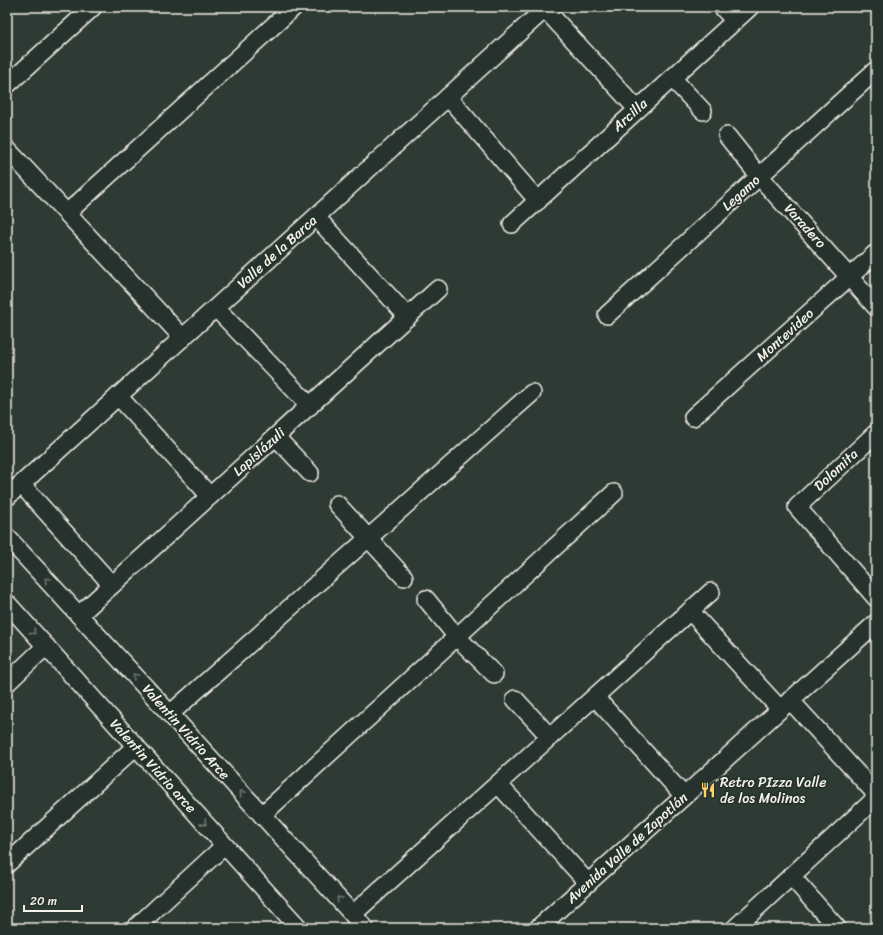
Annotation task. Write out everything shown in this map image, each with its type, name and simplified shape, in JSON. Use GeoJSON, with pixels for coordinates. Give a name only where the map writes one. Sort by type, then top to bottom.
{"type":"FeatureCollection","features":[{"type":"Feature","properties":{"kind":"street"},"geometry":{"type":"LineString","coordinates":[[7,86],[93,7]]}},
{"type":"Feature","properties":{"kind":"street"},"geometry":{"type":"LineString","coordinates":[[67,213],[294,7]]}},
{"type":"Feature","properties":{"kind":"street"},"geometry":{"type":"LineString","coordinates":[[722,7],[735,21]]}},
{"type":"Feature","properties":{"kind":"street","name":"Arcilla"},"geometry":{"type":"LineString","coordinates":[[512,224],[750,7]]}},
{"type":"Feature","properties":{"kind":"street"},"geometry":{"type":"LineString","coordinates":[[546,8],[637,109]]}},
{"type":"Feature","properties":{"kind":"street","name":"Valle de la Barca"},"geometry":{"type":"LineString","coordinates":[[7,497],[546,8]]}},
{"type":"Feature","properties":{"kind":"street","name":"Legamo"},"geometry":{"type":"LineString","coordinates":[[607,315],[876,70]]}},
{"type":"Feature","properties":{"kind":"street"},"geometry":{"type":"LineString","coordinates":[[672,78],[703,111]]}},
{"type":"Feature","properties":{"kind":"street"},"geometry":{"type":"LineString","coordinates":[[448,97],[538,201]]}},
{"type":"Feature","properties":{"kind":"street","name":"Varadero"},"geometry":{"type":"LineString","coordinates":[[727,136],[759,176],[850,276],[876,307]]}},
{"type":"Feature","properties":{"kind":"street"},"geometry":{"type":"LineString","coordinates":[[7,149],[183,338]]}},
{"type":"Feature","properties":{"kind":"street"},"geometry":{"type":"LineString","coordinates":[[316,217],[408,317]]}},
{"type":"Feature","properties":{"kind":"street","name":"Montevideo"},"geometry":{"type":"LineString","coordinates":[[693,417],[876,253]]}},
{"type":"Feature","properties":{"kind":"street","name":"Lapislázuli"},"geometry":{"type":"LineString","coordinates":[[79,615],[438,289]]}},
{"type":"Feature","properties":{"kind":"street"},"geometry":{"type":"LineString","coordinates":[[216,308],[310,406]]}},
{"type":"Feature","properties":{"kind":"street"},"geometry":{"type":"LineString","coordinates":[[170,714],[532,393]]}},
{"type":"Feature","properties":{"kind":"street"},"geometry":{"type":"LineString","coordinates":[[118,396],[210,496]]}},
{"type":"Feature","properties":{"kind":"street","name":"Dolomita"},"geometry":{"type":"LineString","coordinates":[[876,433],[797,507],[876,598]]}},
{"type":"Feature","properties":{"kind":"street"},"geometry":{"type":"LineString","coordinates":[[276,437],[310,473]]}},
{"type":"Feature","properties":{"kind":"street"},"geometry":{"type":"LineString","coordinates":[[22,484],[112,585]]}},
{"type":"Feature","properties":{"kind":"street"},"geometry":{"type":"LineString","coordinates":[[262,816],[614,493]]}},
{"type":"Feature","properties":{"kind":"street"},"geometry":{"type":"LineString","coordinates":[[337,504],[404,577]]}},
{"type":"Feature","properties":{"kind":"street","name":"Valentin Vidrio Arce"},"geometry":{"type":"LineString","coordinates":[[7,537],[365,928]]}},
{"type":"Feature","properties":{"kind":"street"},"geometry":{"type":"LineString","coordinates":[[353,914],[711,592]]}},
{"type":"Feature","properties":{"kind":"street"},"geometry":{"type":"LineString","coordinates":[[426,599],[457,637],[494,674]]}},
{"type":"Feature","properties":{"kind":"street","name":"Valentin Vidrio arce"},"geometry":{"type":"LineString","coordinates":[[7,603],[299,928]]}},
{"type":"Feature","properties":{"kind":"street"},"geometry":{"type":"LineString","coordinates":[[690,611],[876,794]]}},
{"type":"Feature","properties":{"kind":"street","name":"Avenida Valle de Zapotlán"},"geometry":{"type":"LineString","coordinates":[[538,928],[876,623]]}},
{"type":"Feature","properties":{"kind":"street"},"geometry":{"type":"LineString","coordinates":[[7,683],[46,646]]}},
{"type":"Feature","properties":{"kind":"street"},"geometry":{"type":"LineString","coordinates":[[595,697],[684,796]]}},
{"type":"Feature","properties":{"kind":"street"},"geometry":{"type":"LineString","coordinates":[[515,699],[550,737]]}},
{"type":"Feature","properties":{"kind":"street"},"geometry":{"type":"LineString","coordinates":[[7,864],[136,746]]}},
{"type":"Feature","properties":{"kind":"street"},"geometry":{"type":"LineString","coordinates":[[498,784],[588,883]]}},
{"type":"Feature","properties":{"kind":"street"},"geometry":{"type":"LineString","coordinates":[[734,928],[876,798]]}},
{"type":"Feature","properties":{"kind":"street"},"geometry":{"type":"LineString","coordinates":[[135,928],[224,846]]}},
{"type":"Feature","properties":{"kind":"street"},"geometry":{"type":"LineString","coordinates":[[791,876],[836,928]]}},
{"type":"Feature","properties":{"kind":"place","name":"Retro PIzza Valle de los Molinos"},"geometry":{"type":"Point","coordinates":[708,790]}}]}
